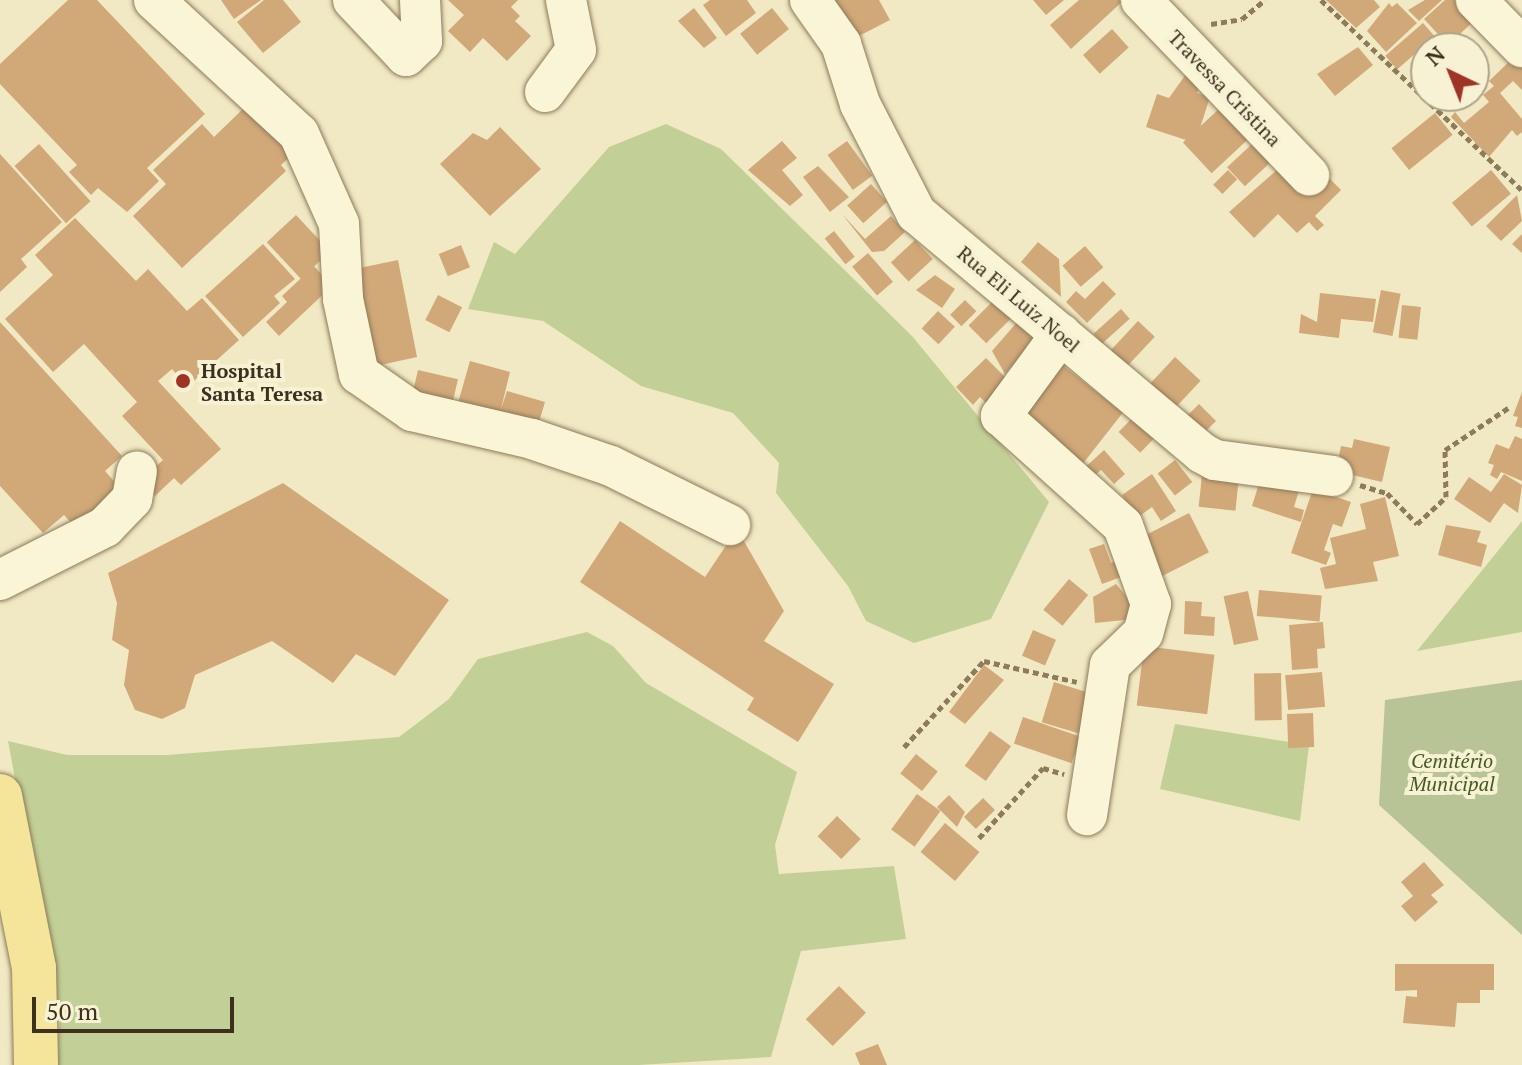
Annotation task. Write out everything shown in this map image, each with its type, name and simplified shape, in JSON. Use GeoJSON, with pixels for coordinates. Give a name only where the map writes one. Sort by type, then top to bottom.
{"type":"FeatureCollection","features":[{"type":"Feature","properties":{"kind":"main road"},"geometry":{"type":"LineString","coordinates":[[0,796],[34,968],[36,1065]]}},
{"type":"Feature","properties":{"kind":"street"},"geometry":{"type":"LineString","coordinates":[[154,0],[299,134],[339,224],[343,299],[359,374],[412,411],[532,439],[611,466],[730,525]]}},
{"type":"Feature","properties":{"kind":"street"},"geometry":{"type":"LineString","coordinates":[[353,0],[406,56],[422,41],[420,0]]}},
{"type":"Feature","properties":{"kind":"street"},"geometry":{"type":"LineString","coordinates":[[545,92],[576,50],[566,0]]}},
{"type":"Feature","properties":{"kind":"street","name":"Rua Eli Luiz Noel"},"geometry":{"type":"LineString","coordinates":[[810,0],[841,44],[860,104],[916,213],[1215,460],[1333,476]]}},
{"type":"Feature","properties":{"kind":"street"},"geometry":{"type":"LineString","coordinates":[[1476,0],[1522,47]]}},
{"type":"Feature","properties":{"kind":"street","name":"Travessa Cristina"},"geometry":{"type":"LineString","coordinates":[[1152,11],[1309,175]]}},
{"type":"Feature","properties":{"kind":"street"},"geometry":{"type":"LineString","coordinates":[[1061,334],[1001,416],[1123,526],[1151,604],[1150,623],[1115,655],[1105,689],[1089,798]]}},
{"type":"Feature","properties":{"kind":"street"},"geometry":{"type":"LineString","coordinates":[[0,580],[105,527],[132,499],[137,471]]}},
{"type":"Feature","properties":{"kind":"path"},"geometry":{"type":"LineString","coordinates":[[1152,11],[1218,24],[1242,19],[1265,0]]}},
{"type":"Feature","properties":{"kind":"path"},"geometry":{"type":"LineString","coordinates":[[1321,0],[1522,190]]}},
{"type":"Feature","properties":{"kind":"path"},"geometry":{"type":"LineString","coordinates":[[1333,476],[1387,493],[1417,524],[1446,497],[1445,450],[1508,408]]}},
{"type":"Feature","properties":{"kind":"path"},"geometry":{"type":"LineString","coordinates":[[904,747],[984,661],[1105,689]]}},
{"type":"Feature","properties":{"kind":"path"},"geometry":{"type":"LineString","coordinates":[[979,838],[1043,768],[1089,798]]}},
{"type":"Feature","properties":{"kind":"green space"},"geometry":{"type":"Polygon","coordinates":[[[666,124],[721,149],[912,336],[1049,502],[991,619],[914,643],[866,621],[848,586],[776,493],[779,463],[733,413],[641,386],[543,321],[468,309],[494,242],[515,254],[609,147],[666,124]]]}},
{"type":"Feature","properties":{"kind":"green space"},"geometry":{"type":"Polygon","coordinates":[[[1522,521],[1522,632],[1417,651],[1522,521]]]}},
{"type":"Feature","properties":{"kind":"green space"},"geometry":{"type":"Polygon","coordinates":[[[587,632],[613,646],[646,683],[797,772],[775,845],[779,874],[894,866],[906,939],[801,951],[771,1057],[639,1065],[55,1065],[60,1022],[8,741],[67,755],[167,755],[399,737],[449,699],[478,659],[587,632]]]}},
{"type":"Feature","properties":{"kind":"green space","name":"Cemitério Municipal"},"geometry":{"type":"Polygon","coordinates":[[[1522,680],[1522,935],[1379,805],[1385,700],[1522,680]]]}},
{"type":"Feature","properties":{"kind":"green space"},"geometry":{"type":"Polygon","coordinates":[[[1175,724],[1309,745],[1300,821],[1160,789],[1175,724]]]}},
{"type":"Feature","properties":{"kind":"building"},"geometry":{"type":"Polygon","coordinates":[[[68,0],[97,0],[205,114],[147,168],[159,181],[127,212],[98,188],[91,195],[69,172],[77,165],[0,84],[0,64],[68,0]]]}},
{"type":"Feature","properties":{"kind":"building"},"geometry":{"type":"Polygon","coordinates":[[[221,0],[261,0],[234,19],[221,0]]]}},
{"type":"Feature","properties":{"kind":"building"},"geometry":{"type":"Polygon","coordinates":[[[264,0],[283,0],[301,22],[263,53],[237,22],[264,0]]]}},
{"type":"Feature","properties":{"kind":"building"},"geometry":{"type":"Polygon","coordinates":[[[448,0],[518,0],[511,7],[520,16],[515,21],[531,36],[507,61],[483,38],[470,52],[448,31],[464,15],[448,0]]]}},
{"type":"Feature","properties":{"kind":"building"},"geometry":{"type":"Polygon","coordinates":[[[710,0],[747,0],[756,13],[726,36],[703,5],[710,0]]]}},
{"type":"Feature","properties":{"kind":"building"},"geometry":{"type":"Polygon","coordinates":[[[830,0],[879,0],[890,20],[851,40],[830,0]]]}},
{"type":"Feature","properties":{"kind":"building"},"geometry":{"type":"Polygon","coordinates":[[[1033,0],[1064,0],[1046,15],[1033,0]]]}},
{"type":"Feature","properties":{"kind":"building"},"geometry":{"type":"Polygon","coordinates":[[[1079,0],[1124,0],[1071,49],[1050,25],[1079,0]]]}},
{"type":"Feature","properties":{"kind":"building"},"geometry":{"type":"Polygon","coordinates":[[[1326,0],[1374,0],[1380,7],[1356,28],[1326,0]]]}},
{"type":"Feature","properties":{"kind":"building"},"geometry":{"type":"Polygon","coordinates":[[[1425,0],[1442,0],[1419,21],[1408,10],[1425,0]]]}},
{"type":"Feature","properties":{"kind":"building"},"geometry":{"type":"Polygon","coordinates":[[[1445,0],[1455,0],[1476,19],[1462,32],[1436,32],[1424,19],[1445,0]]]}},
{"type":"Feature","properties":{"kind":"building"},"geometry":{"type":"Polygon","coordinates":[[[1389,3],[1392,7],[1397,3],[1417,23],[1386,52],[1367,31],[1389,3]]]}},
{"type":"Feature","properties":{"kind":"building"},"geometry":{"type":"Polygon","coordinates":[[[694,8],[717,38],[704,48],[678,21],[694,8]]]}},
{"type":"Feature","properties":{"kind":"building"},"geometry":{"type":"Polygon","coordinates":[[[772,8],[789,29],[757,55],[740,34],[772,8]]]}},
{"type":"Feature","properties":{"kind":"building"},"geometry":{"type":"Polygon","coordinates":[[[1423,23],[1431,32],[1413,32],[1423,23]]]}},
{"type":"Feature","properties":{"kind":"building"},"geometry":{"type":"Polygon","coordinates":[[[1112,29],[1129,48],[1100,74],[1083,55],[1112,29]]]}},
{"type":"Feature","properties":{"kind":"building"},"geometry":{"type":"Polygon","coordinates":[[[1410,34],[1410,58],[1397,69],[1385,56],[1410,34]]]}},
{"type":"Feature","properties":{"kind":"building"},"geometry":{"type":"Polygon","coordinates":[[[1358,47],[1373,65],[1335,96],[1317,74],[1358,47]]]}},
{"type":"Feature","properties":{"kind":"building"},"geometry":{"type":"Polygon","coordinates":[[[1514,57],[1522,65],[1522,90],[1513,81],[1500,93],[1522,119],[1522,132],[1517,136],[1512,130],[1489,157],[1451,117],[1455,112],[1464,123],[1477,112],[1490,112],[1490,89],[1494,86],[1490,80],[1514,57]]]}},
{"type":"Feature","properties":{"kind":"building"},"geometry":{"type":"Polygon","coordinates":[[[1189,70],[1201,82],[1197,93],[1210,97],[1200,128],[1186,140],[1146,127],[1157,94],[1169,98],[1189,70]]]}},
{"type":"Feature","properties":{"kind":"building"},"geometry":{"type":"Polygon","coordinates":[[[246,106],[292,155],[281,165],[286,171],[182,268],[133,216],[166,184],[153,170],[202,124],[214,137],[246,106]]]}},
{"type":"Feature","properties":{"kind":"building"},"geometry":{"type":"Polygon","coordinates":[[[1221,107],[1250,138],[1212,173],[1183,142],[1221,107]]]}},
{"type":"Feature","properties":{"kind":"building"},"geometry":{"type":"Polygon","coordinates":[[[1435,113],[1453,135],[1409,170],[1391,148],[1435,113]]]}},
{"type":"Feature","properties":{"kind":"building"},"geometry":{"type":"Polygon","coordinates":[[[500,127],[541,169],[490,216],[440,164],[473,133],[487,140],[500,127]]]}},
{"type":"Feature","properties":{"kind":"building"},"geometry":{"type":"Polygon","coordinates":[[[782,141],[797,158],[782,170],[803,195],[790,206],[748,170],[782,141]]]}},
{"type":"Feature","properties":{"kind":"building"},"geometry":{"type":"Polygon","coordinates":[[[847,141],[872,176],[853,190],[828,155],[847,141]]]}},
{"type":"Feature","properties":{"kind":"building"},"geometry":{"type":"Polygon","coordinates":[[[39,144],[91,201],[66,223],[14,166],[39,144]]]}},
{"type":"Feature","properties":{"kind":"building"},"geometry":{"type":"Polygon","coordinates":[[[1252,144],[1270,163],[1245,186],[1227,167],[1252,144]]]}},
{"type":"Feature","properties":{"kind":"building"},"geometry":{"type":"Polygon","coordinates":[[[0,154],[62,222],[21,259],[27,267],[0,292],[0,154]]]}},
{"type":"Feature","properties":{"kind":"building"},"geometry":{"type":"Polygon","coordinates":[[[818,166],[849,197],[830,212],[803,177],[818,166]]]}},
{"type":"Feature","properties":{"kind":"building"},"geometry":{"type":"Polygon","coordinates":[[[1278,169],[1320,169],[1341,190],[1315,216],[1324,225],[1317,231],[1309,222],[1297,233],[1278,214],[1254,238],[1229,212],[1278,169]]]}},
{"type":"Feature","properties":{"kind":"building"},"geometry":{"type":"Polygon","coordinates":[[[1228,170],[1237,179],[1222,194],[1213,185],[1228,170]]]}},
{"type":"Feature","properties":{"kind":"building"},"geometry":{"type":"Polygon","coordinates":[[[1491,170],[1511,194],[1472,227],[1452,203],[1491,170]]]}},
{"type":"Feature","properties":{"kind":"building"},"geometry":{"type":"Polygon","coordinates":[[[871,184],[887,202],[863,223],[847,205],[871,184]]]}},
{"type":"Feature","properties":{"kind":"building"},"geometry":{"type":"Polygon","coordinates":[[[1517,195],[1522,221],[1501,241],[1486,226],[1517,195]]]}},
{"type":"Feature","properties":{"kind":"building"},"geometry":{"type":"Polygon","coordinates":[[[842,214],[865,239],[891,216],[905,232],[884,251],[872,252],[842,214]]]}},
{"type":"Feature","properties":{"kind":"building"},"geometry":{"type":"Polygon","coordinates":[[[296,215],[330,252],[301,279],[267,242],[296,215]]]}},
{"type":"Feature","properties":{"kind":"building"},"geometry":{"type":"Polygon","coordinates":[[[75,218],[136,281],[148,269],[187,311],[202,298],[239,340],[187,387],[172,369],[158,381],[221,449],[181,485],[174,478],[155,496],[141,480],[163,460],[122,416],[137,402],[84,344],[53,372],[5,319],[53,275],[35,255],[75,218]]]}},
{"type":"Feature","properties":{"kind":"building"},"geometry":{"type":"Polygon","coordinates":[[[834,231],[855,257],[845,264],[825,239],[834,231]]]}},
{"type":"Feature","properties":{"kind":"building"},"geometry":{"type":"Polygon","coordinates":[[[1522,234],[1522,253],[1512,244],[1522,234]]]}},
{"type":"Feature","properties":{"kind":"building"},"geometry":{"type":"Polygon","coordinates":[[[915,240],[933,259],[909,282],[891,263],[915,240]]]}},
{"type":"Feature","properties":{"kind":"building"},"geometry":{"type":"Polygon","coordinates":[[[1038,242],[1059,259],[1061,297],[1021,262],[1038,242]]]}},
{"type":"Feature","properties":{"kind":"building"},"geometry":{"type":"Polygon","coordinates":[[[263,244],[295,279],[274,296],[280,303],[243,337],[205,296],[263,244]]]}},
{"type":"Feature","properties":{"kind":"building"},"geometry":{"type":"Polygon","coordinates":[[[461,245],[470,267],[448,276],[439,254],[461,245]]]}},
{"type":"Feature","properties":{"kind":"building"},"geometry":{"type":"Polygon","coordinates":[[[1085,246],[1103,267],[1081,287],[1062,266],[1085,246]]]}},
{"type":"Feature","properties":{"kind":"building"},"geometry":{"type":"Polygon","coordinates":[[[868,253],[893,282],[877,295],[852,267],[868,253]]]}},
{"type":"Feature","properties":{"kind":"building"},"geometry":{"type":"Polygon","coordinates":[[[398,260],[417,357],[376,366],[345,271],[398,260]]]}},
{"type":"Feature","properties":{"kind":"building"},"geometry":{"type":"Polygon","coordinates":[[[314,266],[332,286],[279,336],[266,322],[287,302],[282,296],[314,266]]]}},
{"type":"Feature","properties":{"kind":"building"},"geometry":{"type":"Polygon","coordinates":[[[935,275],[955,289],[942,308],[916,290],[935,275]]]}},
{"type":"Feature","properties":{"kind":"building"},"geometry":{"type":"Polygon","coordinates":[[[1103,281],[1116,294],[1087,323],[1066,302],[1076,291],[1085,299],[1103,281]]]}},
{"type":"Feature","properties":{"kind":"building"},"geometry":{"type":"Polygon","coordinates":[[[1381,290],[1401,294],[1392,336],[1373,332],[1381,290]]]}},
{"type":"Feature","properties":{"kind":"building"},"geometry":{"type":"Polygon","coordinates":[[[1320,293],[1376,299],[1373,322],[1341,319],[1339,338],[1299,333],[1301,314],[1317,322],[1320,293]]]}},
{"type":"Feature","properties":{"kind":"building"},"geometry":{"type":"Polygon","coordinates":[[[438,295],[462,307],[449,332],[425,320],[438,295]]]}},
{"type":"Feature","properties":{"kind":"building"},"geometry":{"type":"Polygon","coordinates":[[[965,300],[976,311],[961,326],[950,315],[965,300]]]}},
{"type":"Feature","properties":{"kind":"building"},"geometry":{"type":"Polygon","coordinates":[[[994,300],[1012,318],[986,343],[969,325],[994,300]]]}},
{"type":"Feature","properties":{"kind":"building"},"geometry":{"type":"Polygon","coordinates":[[[1402,305],[1421,307],[1417,340],[1399,338],[1402,305]]]}},
{"type":"Feature","properties":{"kind":"building"},"geometry":{"type":"Polygon","coordinates":[[[1121,309],[1130,319],[1102,343],[1094,334],[1121,309]]]}},
{"type":"Feature","properties":{"kind":"building"},"geometry":{"type":"Polygon","coordinates":[[[938,311],[955,327],[938,344],[922,329],[938,311]]]}},
{"type":"Feature","properties":{"kind":"building"},"geometry":{"type":"Polygon","coordinates":[[[1018,321],[1042,343],[1017,372],[1011,367],[1005,374],[992,351],[1018,321]]]}},
{"type":"Feature","properties":{"kind":"building"},"geometry":{"type":"Polygon","coordinates":[[[1138,321],[1155,337],[1125,369],[1108,353],[1138,321]]]}},
{"type":"Feature","properties":{"kind":"building"},"geometry":{"type":"Polygon","coordinates":[[[0,322],[122,456],[105,471],[119,487],[75,527],[64,515],[43,533],[0,486],[0,322]]]}},
{"type":"Feature","properties":{"kind":"building"},"geometry":{"type":"Polygon","coordinates":[[[1052,357],[1123,412],[1080,467],[1010,411],[1052,357]]]}},
{"type":"Feature","properties":{"kind":"building"},"geometry":{"type":"Polygon","coordinates":[[[1175,357],[1201,381],[1173,410],[1148,386],[1175,357]]]}},
{"type":"Feature","properties":{"kind":"building"},"geometry":{"type":"Polygon","coordinates":[[[986,358],[1010,382],[987,404],[980,397],[973,405],[956,387],[986,358]]]}},
{"type":"Feature","properties":{"kind":"building"},"geometry":{"type":"Polygon","coordinates":[[[470,361],[510,372],[501,409],[507,391],[545,402],[536,432],[456,410],[470,361]]]}},
{"type":"Feature","properties":{"kind":"building"},"geometry":{"type":"Polygon","coordinates":[[[418,370],[458,379],[451,408],[411,399],[418,370]]]}},
{"type":"Feature","properties":{"kind":"building"},"geometry":{"type":"Polygon","coordinates":[[[1522,392],[1522,428],[1515,426],[1518,417],[1513,416],[1522,392]]]}},
{"type":"Feature","properties":{"kind":"building"},"geometry":{"type":"Polygon","coordinates":[[[1199,404],[1216,421],[1198,439],[1181,422],[1199,404]]]}},
{"type":"Feature","properties":{"kind":"building"},"geometry":{"type":"Polygon","coordinates":[[[1136,414],[1158,435],[1140,453],[1119,432],[1136,414]]]}},
{"type":"Feature","properties":{"kind":"building"},"geometry":{"type":"Polygon","coordinates":[[[1515,436],[1522,439],[1522,481],[1501,472],[1497,479],[1490,475],[1494,465],[1488,463],[1496,444],[1509,449],[1515,436]]]}},
{"type":"Feature","properties":{"kind":"building"},"geometry":{"type":"Polygon","coordinates":[[[1354,439],[1390,447],[1382,482],[1348,474],[1350,463],[1338,460],[1341,446],[1352,448],[1354,439]]]}},
{"type":"Feature","properties":{"kind":"building"},"geometry":{"type":"Polygon","coordinates":[[[1104,450],[1125,474],[1114,484],[1101,470],[1087,482],[1079,473],[1104,450]]]}},
{"type":"Feature","properties":{"kind":"building"},"geometry":{"type":"Polygon","coordinates":[[[1175,460],[1192,482],[1175,496],[1158,474],[1175,460]]]}},
{"type":"Feature","properties":{"kind":"building"},"geometry":{"type":"Polygon","coordinates":[[[1152,474],[1176,511],[1161,521],[1152,507],[1137,518],[1122,495],[1152,474]]]}},
{"type":"Feature","properties":{"kind":"building"},"geometry":{"type":"Polygon","coordinates":[[[1262,474],[1300,487],[1294,507],[1304,510],[1301,522],[1252,506],[1262,474]]]}},
{"type":"Feature","properties":{"kind":"building"},"geometry":{"type":"Polygon","coordinates":[[[1504,474],[1522,485],[1518,513],[1504,503],[1490,523],[1454,499],[1469,477],[1491,492],[1504,474]]]}},
{"type":"Feature","properties":{"kind":"building"},"geometry":{"type":"Polygon","coordinates":[[[1202,475],[1239,479],[1235,511],[1199,507],[1202,475]]]}},
{"type":"Feature","properties":{"kind":"building"},"geometry":{"type":"Polygon","coordinates":[[[283,483],[449,600],[395,676],[356,654],[333,683],[272,641],[195,675],[185,708],[162,719],[135,710],[124,685],[129,650],[112,640],[117,603],[108,573],[283,483]]]}},
{"type":"Feature","properties":{"kind":"building"},"geometry":{"type":"Polygon","coordinates":[[[1313,489],[1351,502],[1342,527],[1333,524],[1324,550],[1331,553],[1326,565],[1291,553],[1313,489]]]}},
{"type":"Feature","properties":{"kind":"building"},"geometry":{"type":"Polygon","coordinates":[[[1385,497],[1399,556],[1373,562],[1378,581],[1325,589],[1320,568],[1336,564],[1330,538],[1366,529],[1360,504],[1385,497]]]}},
{"type":"Feature","properties":{"kind":"building"},"geometry":{"type":"Polygon","coordinates":[[[1189,513],[1209,552],[1156,579],[1136,540],[1189,513]]]}},
{"type":"Feature","properties":{"kind":"building"},"geometry":{"type":"Polygon","coordinates":[[[620,521],[705,577],[737,529],[784,611],[764,641],[834,684],[798,742],[747,710],[754,698],[580,582],[620,521]]]}},
{"type":"Feature","properties":{"kind":"building"},"geometry":{"type":"Polygon","coordinates":[[[1446,525],[1481,531],[1477,542],[1487,545],[1481,567],[1438,555],[1446,525]]]}},
{"type":"Feature","properties":{"kind":"building"},"geometry":{"type":"Polygon","coordinates":[[[1104,544],[1111,563],[1123,558],[1129,574],[1102,584],[1089,549],[1104,544]]]}},
{"type":"Feature","properties":{"kind":"building"},"geometry":{"type":"Polygon","coordinates":[[[1069,579],[1088,595],[1062,626],[1043,610],[1069,579]]]}},
{"type":"Feature","properties":{"kind":"building"},"geometry":{"type":"Polygon","coordinates":[[[1116,584],[1132,603],[1134,619],[1095,623],[1093,597],[1116,584]]]}},
{"type":"Feature","properties":{"kind":"building"},"geometry":{"type":"Polygon","coordinates":[[[1259,590],[1322,595],[1319,621],[1257,616],[1259,590]]]}},
{"type":"Feature","properties":{"kind":"building"},"geometry":{"type":"Polygon","coordinates":[[[1248,591],[1258,640],[1234,645],[1224,596],[1248,591]]]}},
{"type":"Feature","properties":{"kind":"building"},"geometry":{"type":"Polygon","coordinates":[[[1185,601],[1202,602],[1201,616],[1215,617],[1214,636],[1184,634],[1185,601]]]}},
{"type":"Feature","properties":{"kind":"building"},"geometry":{"type":"Polygon","coordinates":[[[1323,622],[1325,648],[1317,649],[1318,668],[1292,670],[1289,625],[1323,622]]]}},
{"type":"Feature","properties":{"kind":"building"},"geometry":{"type":"Polygon","coordinates":[[[1033,630],[1056,640],[1045,666],[1022,656],[1033,630]]]}},
{"type":"Feature","properties":{"kind":"building"},"geometry":{"type":"Polygon","coordinates":[[[1144,646],[1214,655],[1207,714],[1137,706],[1144,646]]]}},
{"type":"Feature","properties":{"kind":"building"},"geometry":{"type":"Polygon","coordinates":[[[984,665],[1004,680],[965,724],[949,712],[984,665]]]}},
{"type":"Feature","properties":{"kind":"building"},"geometry":{"type":"Polygon","coordinates":[[[1322,672],[1325,707],[1288,710],[1285,675],[1322,672]]]}},
{"type":"Feature","properties":{"kind":"building"},"geometry":{"type":"Polygon","coordinates":[[[1254,673],[1281,673],[1282,720],[1255,720],[1254,673]]]}},
{"type":"Feature","properties":{"kind":"building"},"geometry":{"type":"Polygon","coordinates":[[[1054,682],[1091,693],[1079,734],[1042,722],[1054,682]]]}},
{"type":"Feature","properties":{"kind":"building"},"geometry":{"type":"Polygon","coordinates":[[[1313,713],[1314,747],[1288,748],[1287,714],[1313,713]]]}},
{"type":"Feature","properties":{"kind":"building"},"geometry":{"type":"Polygon","coordinates":[[[1023,717],[1081,737],[1072,763],[1014,743],[1023,717]]]}},
{"type":"Feature","properties":{"kind":"building"},"geometry":{"type":"Polygon","coordinates":[[[990,731],[1011,746],[986,781],[965,766],[990,731]]]}},
{"type":"Feature","properties":{"kind":"building"},"geometry":{"type":"Polygon","coordinates":[[[916,754],[938,772],[922,791],[900,773],[916,754]]]}},
{"type":"Feature","properties":{"kind":"building"},"geometry":{"type":"Polygon","coordinates":[[[917,794],[940,811],[915,847],[891,830],[917,794]]]}},
{"type":"Feature","properties":{"kind":"building"},"geometry":{"type":"Polygon","coordinates":[[[949,795],[965,812],[957,827],[937,807],[949,795]]]}},
{"type":"Feature","properties":{"kind":"building"},"geometry":{"type":"Polygon","coordinates":[[[983,798],[995,810],[976,829],[964,817],[983,798]]]}},
{"type":"Feature","properties":{"kind":"building"},"geometry":{"type":"Polygon","coordinates":[[[837,816],[861,839],[841,859],[818,836],[837,816]]]}},
{"type":"Feature","properties":{"kind":"building"},"geometry":{"type":"Polygon","coordinates":[[[945,823],[979,852],[955,881],[921,852],[945,823]]]}},
{"type":"Feature","properties":{"kind":"building"},"geometry":{"type":"Polygon","coordinates":[[[1424,862],[1444,885],[1431,895],[1438,902],[1415,922],[1401,906],[1413,896],[1401,882],[1424,862]]]}},
{"type":"Feature","properties":{"kind":"building"},"geometry":{"type":"Polygon","coordinates":[[[1395,964],[1494,964],[1494,990],[1480,990],[1480,1003],[1457,1003],[1455,1027],[1403,1023],[1406,996],[1417,997],[1417,990],[1395,991],[1395,964]]]}},
{"type":"Feature","properties":{"kind":"building"},"geometry":{"type":"Polygon","coordinates":[[[839,986],[866,1013],[833,1046],[806,1019],[839,986]]]}},
{"type":"Feature","properties":{"kind":"building"},"geometry":{"type":"Polygon","coordinates":[[[878,1044],[887,1065],[860,1065],[855,1053],[878,1044]]]}},
{"type":"Feature","properties":{"kind":"place","name":"Hospital Santa Teresa"},"geometry":{"type":"Point","coordinates":[183,381]}}]}
